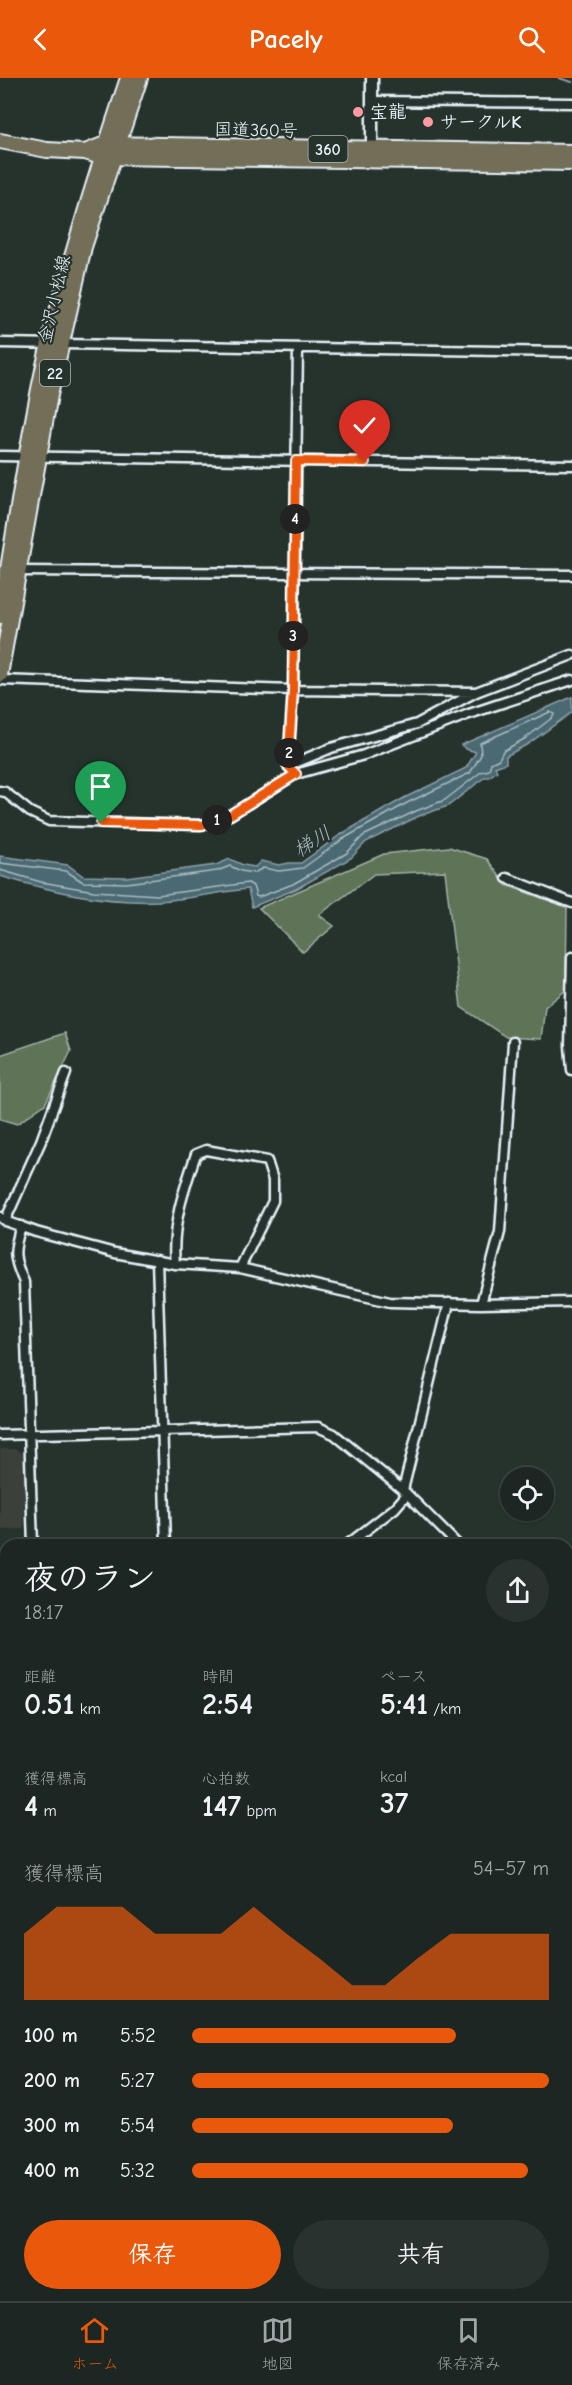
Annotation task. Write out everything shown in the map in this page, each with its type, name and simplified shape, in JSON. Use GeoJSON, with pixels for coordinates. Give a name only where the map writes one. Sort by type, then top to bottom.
{"type":"FeatureCollection","features":[{"type":"Feature","properties":{"kind":"main road","name":"金沢小松線"},"geometry":{"type":"LineString","coordinates":[[0,616],[33,457],[50,395],[56,343],[84,248],[128,78]]}},
{"type":"Feature","properties":{"kind":"main road","name":"金沢小松線"},"geometry":{"type":"LineString","coordinates":[[109,151],[140,78]]}},
{"type":"Feature","properties":{"kind":"main road","name":"国道360号"},"geometry":{"type":"LineString","coordinates":[[0,141],[47,150],[85,152],[372,155],[572,163]]}},
{"type":"Feature","properties":{"kind":"main road","name":"国道360号"},"geometry":{"type":"LineString","coordinates":[[372,155],[572,152]]}},
{"type":"Feature","properties":{"kind":"main road","name":"金沢小松線"},"geometry":{"type":"LineString","coordinates":[[0,675],[9,570]]}},
{"type":"Feature","properties":{"kind":"street"},"geometry":{"type":"LineString","coordinates":[[372,78],[372,155]]}},
{"type":"Feature","properties":{"kind":"street"},"geometry":{"type":"LineString","coordinates":[[372,100],[572,103]]}},
{"type":"Feature","properties":{"kind":"street"},"geometry":{"type":"LineString","coordinates":[[0,343],[572,352]]}},
{"type":"Feature","properties":{"kind":"street"},"geometry":{"type":"LineString","coordinates":[[296,774],[288,766],[293,690],[298,348]]}},
{"type":"Feature","properties":{"kind":"street"},"geometry":{"type":"LineString","coordinates":[[0,456],[572,465]]}},
{"type":"Feature","properties":{"kind":"street"},"geometry":{"type":"LineString","coordinates":[[9,570],[572,575]]}},
{"type":"Feature","properties":{"kind":"street"},"geometry":{"type":"LineString","coordinates":[[288,766],[331,748],[417,724],[476,692],[572,655]]}},
{"type":"Feature","properties":{"kind":"street"},"geometry":{"type":"LineString","coordinates":[[0,680],[293,690],[476,692]]}},
{"type":"Feature","properties":{"kind":"street"},"geometry":{"type":"LineString","coordinates":[[0,791],[5,792],[30,812],[49,821],[202,825],[230,815],[296,774],[364,755],[469,714],[572,680]]}},
{"type":"Feature","properties":{"kind":"street"},"geometry":{"type":"LineString","coordinates":[[507,878],[572,903]]}},
{"type":"Feature","properties":{"kind":"street"},"geometry":{"type":"LineString","coordinates":[[572,957],[570,1046],[572,1070]]}},
{"type":"Feature","properties":{"kind":"street"},"geometry":{"type":"LineString","coordinates":[[481,1304],[500,1233],[513,1042]]}},
{"type":"Feature","properties":{"kind":"street"},"geometry":{"type":"LineString","coordinates":[[66,1073],[41,1141],[3,1219],[36,1232],[115,1253],[175,1264],[240,1268],[390,1302],[481,1304],[572,1302]]}},
{"type":"Feature","properties":{"kind":"street"},"geometry":{"type":"LineString","coordinates":[[175,1264],[173,1241],[191,1169],[196,1154],[206,1150],[267,1161],[273,1180],[273,1202],[240,1268]]}},
{"type":"Feature","properties":{"kind":"street"},"geometry":{"type":"LineString","coordinates":[[21,1226],[14,1247],[15,1262],[24,1281],[33,1539]]}},
{"type":"Feature","properties":{"kind":"street"},"geometry":{"type":"LineString","coordinates":[[157,1260],[166,1539]]}},
{"type":"Feature","properties":{"kind":"street"},"geometry":{"type":"LineString","coordinates":[[355,1539],[395,1508],[405,1492],[449,1303]]}},
{"type":"Feature","properties":{"kind":"street"},"geometry":{"type":"LineString","coordinates":[[0,1435],[318,1427],[327,1429],[405,1492],[452,1539]]}},
{"type":"Feature","properties":{"kind":"shaded area"},"geometry":{"type":"Polygon","coordinates":[[[0,1449],[16,1449],[24,1454],[24,1529],[0,1530],[0,1449]]]}},
{"type":"Feature","properties":{"kind":"green space"},"geometry":{"type":"Polygon","coordinates":[[[449,847],[487,859],[506,885],[567,907],[566,990],[545,1007],[541,1039],[506,1037],[461,1007],[445,871],[374,874],[319,915],[334,926],[303,952],[259,908],[384,854],[449,847]]]}},
{"type":"Feature","properties":{"kind":"green space"},"geometry":{"type":"Polygon","coordinates":[[[65,1033],[71,1051],[45,1104],[17,1124],[0,1119],[0,1055],[65,1033]]]}},
{"type":"Feature","properties":{"kind":"water"},"geometry":{"type":"Polygon","coordinates":[[[572,697],[572,712],[528,744],[506,756],[506,763],[495,767],[497,771],[485,777],[448,806],[419,816],[366,842],[351,858],[296,889],[252,907],[248,889],[160,901],[120,900],[38,887],[0,876],[0,856],[68,865],[83,876],[126,877],[216,865],[230,859],[255,867],[261,861],[279,865],[301,863],[340,835],[404,798],[466,768],[476,752],[461,745],[572,697]]]}},
{"type":"Feature","properties":{"kind":"waterway"},"geometry":{"type":"LineString","coordinates":[[559,78],[572,82]]}},
{"type":"Feature","properties":{"kind":"place","name":"宝龍"},"geometry":{"type":"Point","coordinates":[358,112]}},
{"type":"Feature","properties":{"kind":"place","name":"サークルK"},"geometry":{"type":"Point","coordinates":[428,122]}},
{"type":"Feature","properties":{"kind":"route"},"geometry":{"type":"LineString","coordinates":[[101,823],[202,825],[230,815],[296,774],[288,766],[293,690],[296,461],[365,462]]}},
{"type":"Feature","properties":{"kind":"water label","name":"梯川"},"geometry":{"type":"Point","coordinates":[312,841]}}]}
